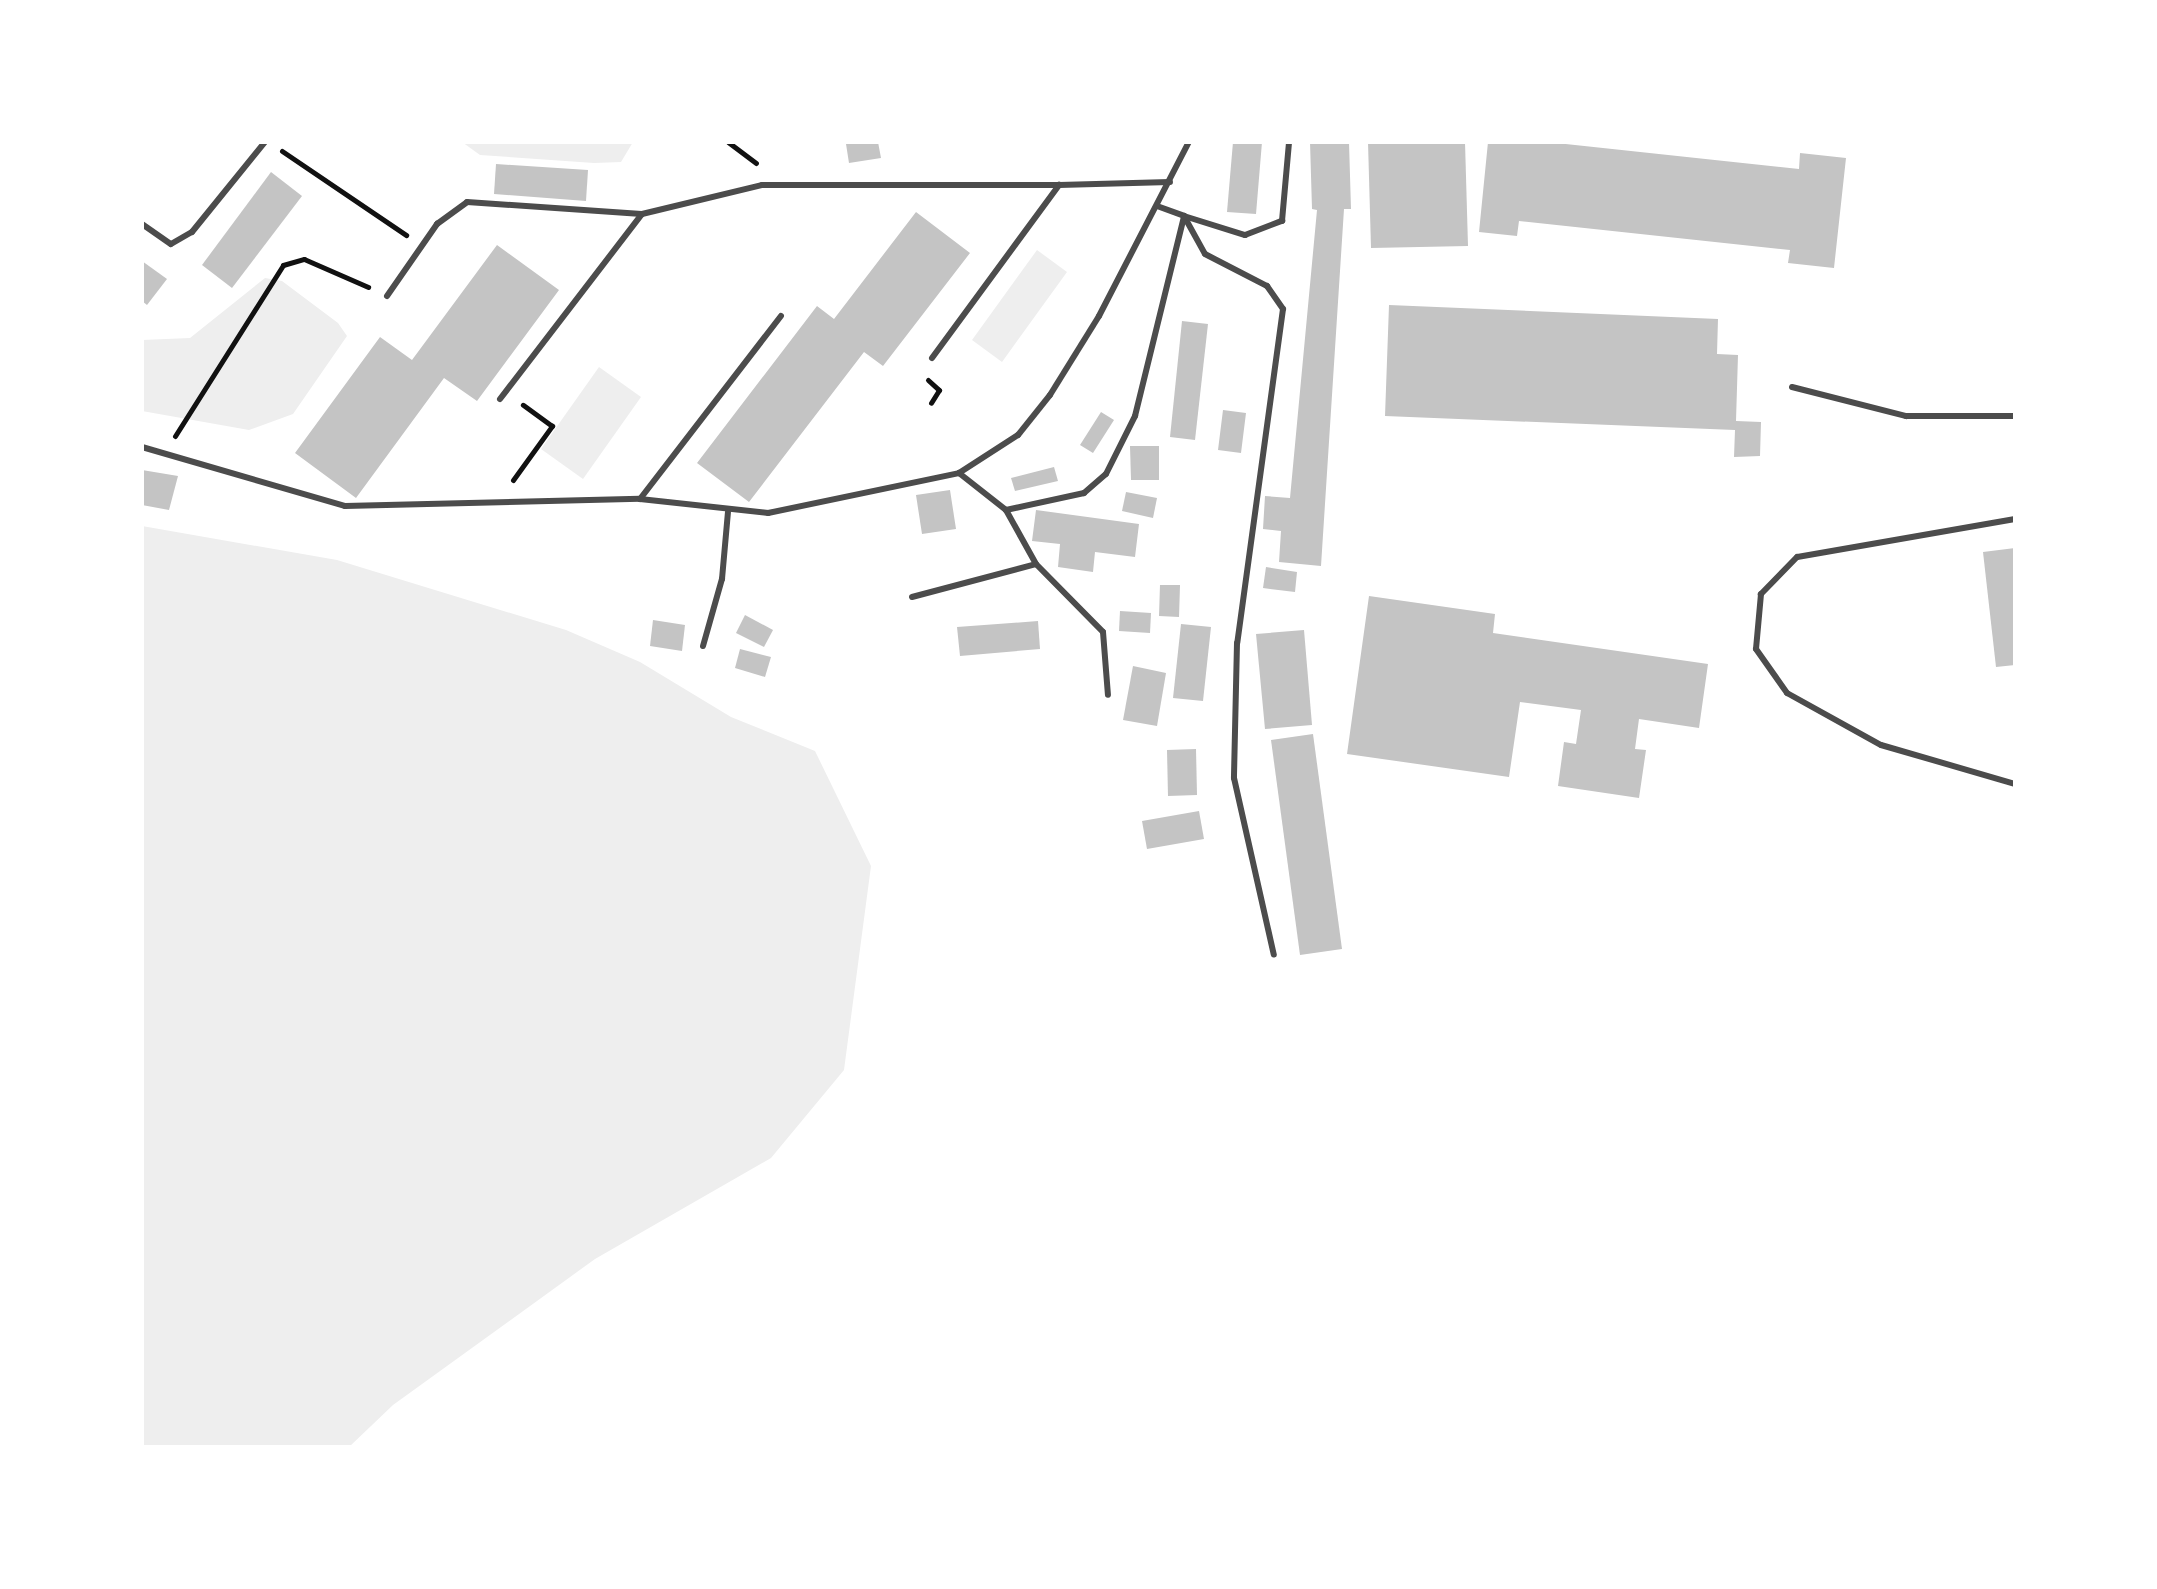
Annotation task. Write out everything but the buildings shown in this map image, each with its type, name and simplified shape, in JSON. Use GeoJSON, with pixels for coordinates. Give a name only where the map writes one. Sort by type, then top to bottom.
{"type":"FeatureCollection","features":[{"type":"Feature","properties":{"kind":"lane"},"geometry":{"type":"LineString","coordinates":[[142,224],[171,244],[192,232],[267,142]]}},
{"type":"Feature","properties":{"kind":"lane"},"geometry":{"type":"LineString","coordinates":[[142,447],[345,506],[640,499],[728,512],[768,513],[959,473],[1018,435],[1050,395],[1099,316],[1189,142]]}},
{"type":"Feature","properties":{"kind":"lane"},"geometry":{"type":"LineString","coordinates":[[1157,206],[1245,235],[1282,221],[1289,142]]}},
{"type":"Feature","properties":{"kind":"lane"},"geometry":{"type":"LineString","coordinates":[[387,296],[437,224],[467,202],[642,214],[762,185],[1170,182]]}},
{"type":"Feature","properties":{"kind":"lane"},"geometry":{"type":"LineString","coordinates":[[932,358],[1059,185]]}},
{"type":"Feature","properties":{"kind":"lane"},"geometry":{"type":"LineString","coordinates":[[503,396],[642,214]]}},
{"type":"Feature","properties":{"kind":"lane"},"geometry":{"type":"LineString","coordinates":[[1006,510],[1084,493],[1106,474],[1135,416],[1184,216]]}},
{"type":"Feature","properties":{"kind":"lane"},"geometry":{"type":"LineString","coordinates":[[1184,216],[1205,254],[1267,286],[1283,309],[1237,643],[1234,778],[1274,955]]}},
{"type":"Feature","properties":{"kind":"lane"},"geometry":{"type":"LineString","coordinates":[[640,499],[781,316]]}},
{"type":"Feature","properties":{"kind":"lane"},"geometry":{"type":"LineString","coordinates":[[1792,387],[1906,416],[2015,416]]}},
{"type":"Feature","properties":{"kind":"lane"},"geometry":{"type":"LineString","coordinates":[[959,473],[1006,510],[1036,564],[1103,632],[1108,695]]}},
{"type":"Feature","properties":{"kind":"lane"},"geometry":{"type":"LineString","coordinates":[[703,646],[722,579],[728,512]]}},
{"type":"Feature","properties":{"kind":"lane"},"geometry":{"type":"LineString","coordinates":[[2015,519],[1797,557],[1761,594],[1756,649],[1787,693],[1881,745],[2015,784]]}},
{"type":"Feature","properties":{"kind":"lane"},"geometry":{"type":"LineString","coordinates":[[912,597],[1036,564]]}},
{"type":"Feature","properties":{"kind":"path"},"geometry":{"type":"LineString","coordinates":[[267,142],[420,245]]}},
{"type":"Feature","properties":{"kind":"path"},"geometry":{"type":"LineString","coordinates":[[728,142],[766,170],[762,185]]}},
{"type":"Feature","properties":{"kind":"path"},"geometry":{"type":"LineString","coordinates":[[165,452],[283,265],[304,259],[387,296]]}},
{"type":"Feature","properties":{"kind":"path"},"geometry":{"type":"LineString","coordinates":[[499,500],[552,426],[503,396]]}},
{"type":"Feature","properties":{"kind":"shaded area"},"geometry":{"type":"Polygon","coordinates":[[[462,142],[633,142],[621,162],[594,163],[480,155],[462,142]]]}},
{"type":"Feature","properties":{"kind":"shaded area"},"geometry":{"type":"Polygon","coordinates":[[[1037,250],[1067,272],[1002,362],[972,340],[1037,250]]]}},
{"type":"Feature","properties":{"kind":"shaded area"},"geometry":{"type":"Polygon","coordinates":[[[265,278],[282,281],[338,323],[347,336],[293,414],[249,430],[142,411],[142,340],[190,338],[265,278]]]}},
{"type":"Feature","properties":{"kind":"shaded area"},"geometry":{"type":"Polygon","coordinates":[[[599,367],[641,397],[583,479],[541,449],[599,367]]]}},
{"type":"Feature","properties":{"kind":"shaded area"},"geometry":{"type":"Polygon","coordinates":[[[142,526],[337,560],[566,630],[640,662],[731,717],[815,751],[871,866],[844,1070],[771,1158],[595,1259],[393,1405],[349,1447],[142,1447],[142,526]]]}}]}
